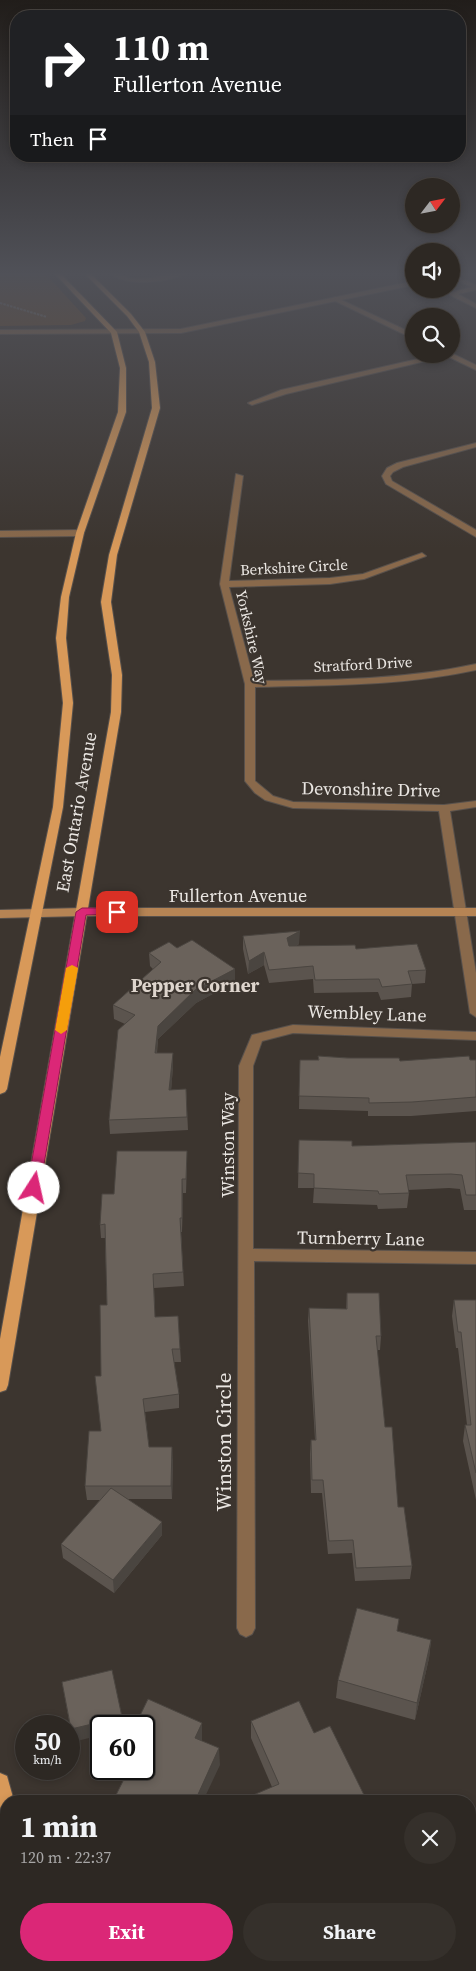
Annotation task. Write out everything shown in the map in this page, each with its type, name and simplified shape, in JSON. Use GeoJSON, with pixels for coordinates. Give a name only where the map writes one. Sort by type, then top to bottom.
{"type":"FeatureCollection","features":[{"type":"Feature","properties":{"kind":"main road","name":"East Ontario Avenue"},"geometry":{"type":"LineString","coordinates":[[0,1089],[58,807],[68,703],[61,638],[65,596],[80,533],[122,412],[122,364]]}},
{"type":"Feature","properties":{"kind":"main road","name":"East Ontario Avenue"},"geometry":{"type":"LineString","coordinates":[[0,1385],[116,712],[117,675],[106,602],[111,565],[156,408],[152,364]]}},
{"type":"Feature","properties":{"kind":"main road","name":"Fullerton Avenue"},"geometry":{"type":"LineString","coordinates":[[0,914],[82,912],[476,912]]}},
{"type":"Feature","properties":{"kind":"street"},"geometry":{"type":"LineString","coordinates":[[252,404],[284,392],[405,364]]}},
{"type":"Feature","properties":{"kind":"street"},"geometry":{"type":"LineString","coordinates":[[476,445],[400,465],[390,470],[386,476],[389,482],[476,534]]}},
{"type":"Feature","properties":{"kind":"street","name":"Yorkshire Way"},"geometry":{"type":"LineString","coordinates":[[239,476],[224,584],[250,684],[250,782],[256,791],[267,798]]}},
{"type":"Feature","properties":{"kind":"street"},"geometry":{"type":"LineString","coordinates":[[0,534],[80,533]]}},
{"type":"Feature","properties":{"kind":"street","name":"Berkshire Circle"},"geometry":{"type":"LineString","coordinates":[[224,584],[330,581],[364,576],[422,556]]}},
{"type":"Feature","properties":{"kind":"street","name":"Stratford Drive"},"geometry":{"type":"LineString","coordinates":[[250,684],[380,680],[459,672],[476,667]]}},
{"type":"Feature","properties":{"kind":"street","name":"Devonshire Drive"},"geometry":{"type":"LineString","coordinates":[[267,798],[293,805],[444,808],[476,804]]}},
{"type":"Feature","properties":{"kind":"street"},"geometry":{"type":"LineString","coordinates":[[444,808],[476,1013]]}},
{"type":"Feature","properties":{"kind":"street","name":"Wembley Lane"},"geometry":{"type":"LineString","coordinates":[[257,1038],[293,1029],[476,1036]]}},
{"type":"Feature","properties":{"kind":"street","name":"Winston Way"},"geometry":{"type":"LineString","coordinates":[[245,1255],[246,1066],[257,1038]]}},
{"type":"Feature","properties":{"kind":"street","name":"Turnberry Lane"},"geometry":{"type":"LineString","coordinates":[[245,1255],[476,1258]]}},
{"type":"Feature","properties":{"kind":"street","name":"Winston Circle"},"geometry":{"type":"LineString","coordinates":[[245,1255],[246,1628]]}},
{"type":"Feature","properties":{"kind":"building"},"geometry":{"type":"Polygon","coordinates":[[[300,931],[287,938],[289,946],[355,945],[356,949],[417,944],[426,970],[408,971],[412,984],[382,987],[379,979],[315,980],[313,966],[269,970],[264,952],[249,961],[243,936],[300,931]]]}},
{"type":"Feature","properties":{"kind":"building"},"geometry":{"type":"Polygon","coordinates":[[[192,940],[235,969],[195,990],[158,1026],[155,1053],[173,1053],[169,1090],[186,1089],[187,1117],[109,1120],[118,1030],[135,1015],[113,1005],[161,962],[149,953],[169,942],[177,948],[192,940]]]}},
{"type":"Feature","properties":{"kind":"building"},"geometry":{"type":"Polygon","coordinates":[[[318,1056],[399,1058],[400,1061],[469,1056],[470,1060],[476,1060],[476,1097],[369,1103],[369,1098],[299,1096],[300,1060],[319,1060],[318,1056]]]}},
{"type":"Feature","properties":{"kind":"building"},"geometry":{"type":"Polygon","coordinates":[[[299,1140],[352,1141],[352,1146],[476,1142],[476,1195],[466,1195],[462,1175],[451,1174],[406,1175],[409,1193],[379,1194],[378,1191],[314,1188],[314,1174],[298,1173],[299,1140]]]}},
{"type":"Feature","properties":{"kind":"building"},"geometry":{"type":"Polygon","coordinates":[[[117,1151],[187,1151],[186,1179],[182,1179],[182,1218],[180,1218],[183,1272],[153,1274],[155,1317],[178,1316],[180,1349],[172,1349],[179,1394],[143,1399],[149,1447],[172,1447],[171,1486],[85,1486],[89,1431],[101,1431],[95,1376],[101,1376],[100,1305],[107,1305],[105,1224],[100,1225],[102,1194],[114,1194],[117,1151]]]}},
{"type":"Feature","properties":{"kind":"building"},"geometry":{"type":"Polygon","coordinates":[[[347,1293],[379,1293],[381,1336],[376,1336],[385,1427],[392,1427],[398,1507],[404,1507],[412,1566],[356,1568],[353,1540],[329,1541],[323,1480],[312,1480],[311,1440],[316,1440],[309,1308],[347,1309],[347,1293]]]}},
{"type":"Feature","properties":{"kind":"building"},"geometry":{"type":"Polygon","coordinates":[[[454,1300],[476,1300],[476,1473],[465,1425],[471,1425],[461,1332],[458,1332],[454,1300]]]}},
{"type":"Feature","properties":{"kind":"building"},"geometry":{"type":"Polygon","coordinates":[[[111,1488],[162,1522],[113,1580],[61,1544],[111,1488]]]}},
{"type":"Feature","properties":{"kind":"building"},"geometry":{"type":"Polygon","coordinates":[[[357,1608],[399,1619],[397,1631],[431,1640],[417,1703],[338,1680],[357,1608]]]}},
{"type":"Feature","properties":{"kind":"building"},"geometry":{"type":"Polygon","coordinates":[[[112,1670],[122,1715],[90,1715],[90,1725],[80,1727],[80,1715],[68,1715],[62,1682],[112,1670]]]}},
{"type":"Feature","properties":{"kind":"building"},"geometry":{"type":"Polygon","coordinates":[[[148,1699],[202,1723],[195,1738],[219,1748],[198,1795],[116,1795],[124,1780],[155,1780],[155,1715],[140,1715],[148,1699]]]}},
{"type":"Feature","properties":{"kind":"building"},"geometry":{"type":"Polygon","coordinates":[[[299,1701],[314,1733],[330,1726],[364,1795],[253,1795],[279,1784],[251,1721],[299,1701]]]}},
{"type":"Feature","properties":{"kind":"slow traffic"},"geometry":{"type":"LineString","coordinates":[[61,1030],[72,968]]}},
{"type":"Feature","properties":{"kind":"district","name":"Pepper Corner"},"geometry":{"type":"Point","coordinates":[195,985]}},
{"type":"Feature","properties":{"kind":"route"},"geometry":{"type":"LineString","coordinates":[[34,1188],[82,912],[117,912]]}}]}
